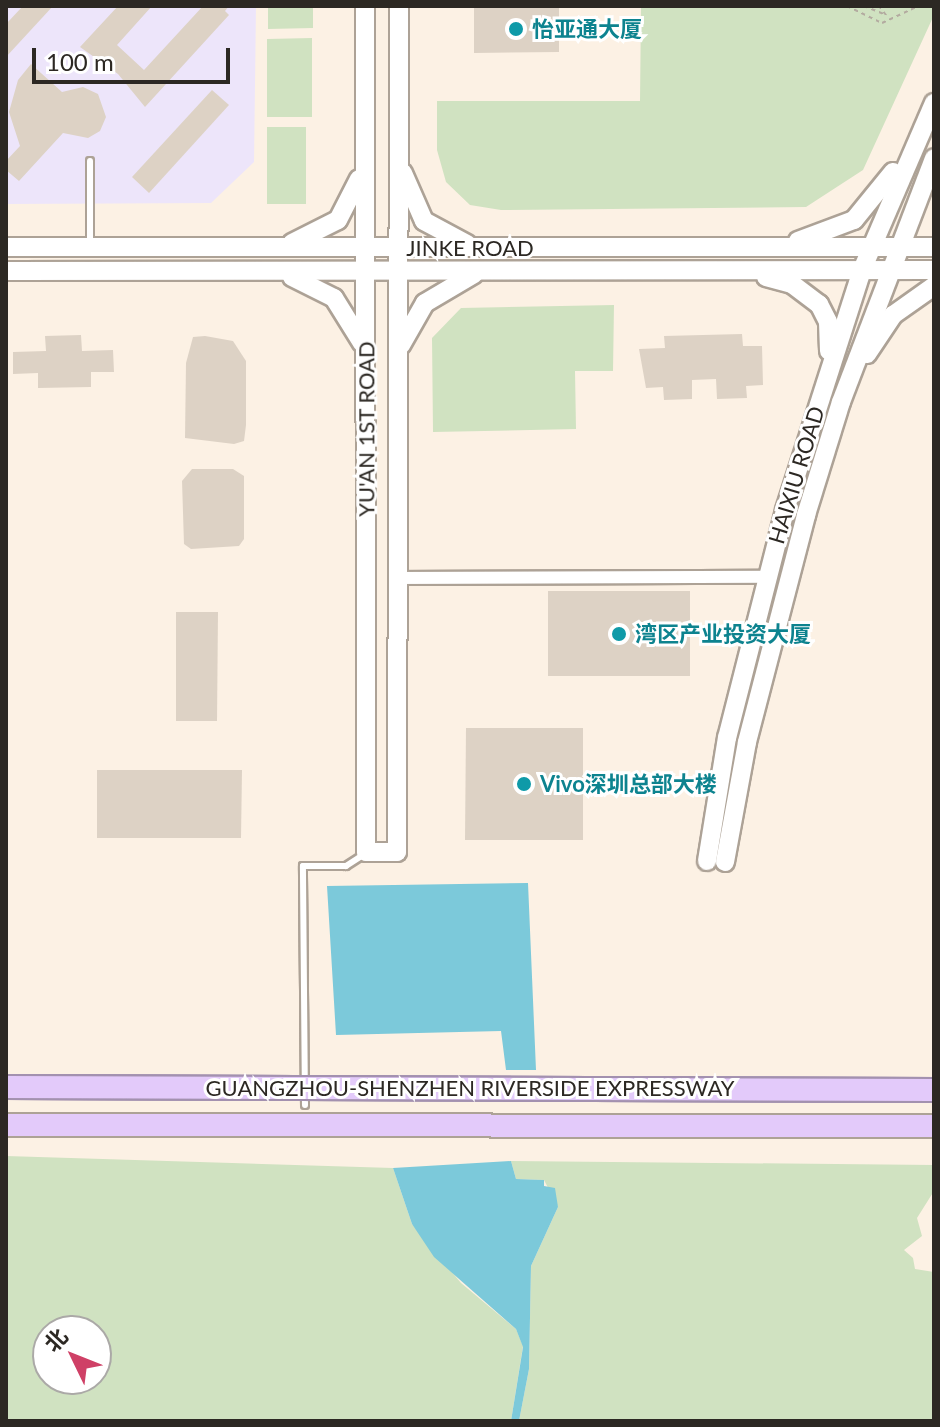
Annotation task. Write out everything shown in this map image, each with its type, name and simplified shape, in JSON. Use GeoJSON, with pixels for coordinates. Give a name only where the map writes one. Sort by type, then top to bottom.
{"type":"FeatureCollection","features":[{"type":"Feature","properties":{"kind":"highway","name":"GUANGZHOU-SHENZHEN RIVERSIDE EXPRESSWAY"},"geometry":{"type":"LineString","coordinates":[[6,1087],[934,1090]]}},
{"type":"Feature","properties":{"kind":"highway","name":"GUANGZHOU-SHENZHEN RIVERSIDE EXPRESSWAY"},"geometry":{"type":"LineString","coordinates":[[6,1125],[934,1126]]}},
{"type":"Feature","properties":{"kind":"main road","name":"YU'AN 1ST ROAD"},"geometry":{"type":"LineString","coordinates":[[365,6],[366,852],[397,852],[399,578],[396,248],[399,6]]}},
{"type":"Feature","properties":{"kind":"main road"},"geometry":{"type":"LineString","coordinates":[[779,247],[846,225],[866,210],[930,111]]}},
{"type":"Feature","properties":{"kind":"main road","name":"HAIXIU ROAD"},"geometry":{"type":"LineString","coordinates":[[930,111],[862,270],[828,368],[766,577],[727,738],[716,862],[774,629],[841,402],[934,158]]}},
{"type":"Feature","properties":{"kind":"main road"},"geometry":{"type":"LineString","coordinates":[[397,153],[411,199],[424,221],[444,235],[482,248]]}},
{"type":"Feature","properties":{"kind":"main road"},"geometry":{"type":"LineString","coordinates":[[273,248],[316,235],[341,217],[354,195],[364,157]]}},
{"type":"Feature","properties":{"kind":"main road","name":"JINKE ROAD"},"geometry":{"type":"LineString","coordinates":[[6,247],[934,247]]}},
{"type":"Feature","properties":{"kind":"main road"},"geometry":{"type":"LineString","coordinates":[[740,270],[792,284],[819,304],[829,331],[828,368]]}},
{"type":"Feature","properties":{"kind":"main road","name":"JINKE ROAD"},"geometry":{"type":"LineString","coordinates":[[6,271],[934,270]]}},
{"type":"Feature","properties":{"kind":"main road"},"geometry":{"type":"LineString","coordinates":[[270,272],[311,283],[334,298],[358,330],[366,355]]}},
{"type":"Feature","properties":{"kind":"main road"},"geometry":{"type":"LineString","coordinates":[[397,355],[425,303],[479,272]]}},
{"type":"Feature","properties":{"kind":"main road"},"geometry":{"type":"LineString","coordinates":[[841,402],[893,315],[934,286]]}},
{"type":"Feature","properties":{"kind":"street"},"geometry":{"type":"LineString","coordinates":[[399,578],[766,577]]}},
{"type":"Feature","properties":{"kind":"lane"},"geometry":{"type":"LineString","coordinates":[[90,161],[90,247]]}},
{"type":"Feature","properties":{"kind":"lane"},"geometry":{"type":"LineString","coordinates":[[305,1105],[303,866],[346,866],[366,852]]}},
{"type":"Feature","properties":{"kind":"path"},"geometry":{"type":"LineString","coordinates":[[847,6],[882,23],[918,6]]}},
{"type":"Feature","properties":{"kind":"path"},"geometry":{"type":"LineString","coordinates":[[864,6],[886,15],[879,6]]}},
{"type":"Feature","properties":{"kind":"shaded area"},"geometry":{"type":"Polygon","coordinates":[[[6,6],[256,6],[254,162],[211,203],[6,204],[6,6]]]}},
{"type":"Feature","properties":{"kind":"green space"},"geometry":{"type":"Polygon","coordinates":[[[268,6],[313,6],[313,28],[268,29],[268,6]]]}},
{"type":"Feature","properties":{"kind":"green space"},"geometry":{"type":"Polygon","coordinates":[[[641,6],[934,6],[934,15],[863,170],[806,207],[501,210],[470,205],[446,182],[437,150],[437,101],[640,101],[641,6]]]}},
{"type":"Feature","properties":{"kind":"green space"},"geometry":{"type":"Polygon","coordinates":[[[312,38],[312,117],[267,117],[267,39],[312,38]]]}},
{"type":"Feature","properties":{"kind":"green space"},"geometry":{"type":"Polygon","coordinates":[[[267,127],[306,127],[306,204],[267,204],[267,127]]]}},
{"type":"Feature","properties":{"kind":"green space"},"geometry":{"type":"Polygon","coordinates":[[[614,305],[613,371],[575,371],[576,429],[433,432],[432,338],[461,308],[614,305]]]}},
{"type":"Feature","properties":{"kind":"green space"},"geometry":{"type":"Polygon","coordinates":[[[6,1156],[393,1168],[412,1224],[461,1283],[516,1329],[523,1346],[511,1421],[6,1421],[6,1156]]]}},
{"type":"Feature","properties":{"kind":"green space"},"geometry":{"type":"Polygon","coordinates":[[[511,1161],[934,1165],[934,1191],[917,1218],[922,1236],[904,1250],[913,1258],[915,1269],[934,1272],[934,1421],[519,1421],[529,1369],[531,1266],[558,1207],[544,1180],[516,1179],[511,1161]]]}},
{"type":"Feature","properties":{"kind":"water"},"geometry":{"type":"Polygon","coordinates":[[[528,883],[536,1070],[506,1070],[501,1031],[336,1035],[327,886],[528,883]]]}},
{"type":"Feature","properties":{"kind":"water"},"geometry":{"type":"Polygon","coordinates":[[[511,1161],[516,1179],[544,1180],[544,1186],[555,1188],[558,1207],[531,1266],[529,1369],[519,1421],[511,1421],[523,1347],[516,1329],[434,1257],[412,1224],[393,1168],[511,1161]]]}},
{"type":"Feature","properties":{"kind":"building"},"geometry":{"type":"Polygon","coordinates":[[[23,6],[53,6],[6,57],[6,24],[23,6]]]}},
{"type":"Feature","properties":{"kind":"building"},"geometry":{"type":"Polygon","coordinates":[[[118,6],[152,6],[117,45],[144,70],[203,6],[229,6],[225,11],[229,15],[145,107],[118,74],[80,47],[118,6]]]}},
{"type":"Feature","properties":{"kind":"building","name":"怡亚通大厦"},"geometry":{"type":"Polygon","coordinates":[[[474,6],[559,6],[559,52],[474,53],[474,6]]]}},
{"type":"Feature","properties":{"kind":"building"},"geometry":{"type":"Polygon","coordinates":[[[31,64],[62,92],[83,87],[98,94],[106,117],[100,131],[88,138],[63,133],[19,181],[6,170],[6,161],[20,146],[9,112],[18,80],[31,64]]]}},
{"type":"Feature","properties":{"kind":"building"},"geometry":{"type":"Polygon","coordinates":[[[212,90],[229,105],[149,193],[132,177],[212,90]]]}},
{"type":"Feature","properties":{"kind":"building"},"geometry":{"type":"Polygon","coordinates":[[[742,334],[743,346],[762,346],[763,385],[746,386],[747,398],[717,399],[716,379],[692,380],[692,399],[664,400],[663,387],[646,388],[639,349],[665,348],[664,336],[742,334]]]}},
{"type":"Feature","properties":{"kind":"building"},"geometry":{"type":"Polygon","coordinates":[[[81,335],[82,351],[113,350],[114,372],[91,372],[91,387],[38,388],[38,373],[13,374],[13,352],[46,351],[45,336],[81,335]]]}},
{"type":"Feature","properties":{"kind":"building"},"geometry":{"type":"Polygon","coordinates":[[[193,337],[233,341],[246,361],[244,441],[234,444],[185,438],[186,363],[193,337]]]}},
{"type":"Feature","properties":{"kind":"building"},"geometry":{"type":"Polygon","coordinates":[[[192,469],[233,469],[244,476],[244,539],[239,546],[191,549],[184,544],[182,481],[192,469]]]}},
{"type":"Feature","properties":{"kind":"building","name":"湾区产业投资大厦"},"geometry":{"type":"Polygon","coordinates":[[[548,591],[690,591],[690,676],[548,676],[548,591]]]}},
{"type":"Feature","properties":{"kind":"building"},"geometry":{"type":"Polygon","coordinates":[[[176,612],[218,612],[217,721],[176,721],[176,612]]]}},
{"type":"Feature","properties":{"kind":"building","name":"Vivo深圳总部大楼"},"geometry":{"type":"Polygon","coordinates":[[[466,728],[583,728],[583,840],[465,840],[466,728]]]}},
{"type":"Feature","properties":{"kind":"building"},"geometry":{"type":"Polygon","coordinates":[[[97,770],[242,770],[241,838],[97,838],[97,770]]]}},
{"type":"Feature","properties":{"kind":"place","name":"怡亚通大厦"},"geometry":{"type":"Point","coordinates":[516,29]}},
{"type":"Feature","properties":{"kind":"place","name":"湾区产业投资大厦"},"geometry":{"type":"Point","coordinates":[619,634]}},
{"type":"Feature","properties":{"kind":"place","name":"Vivo深圳总部大楼"},"geometry":{"type":"Point","coordinates":[524,784]}}]}
